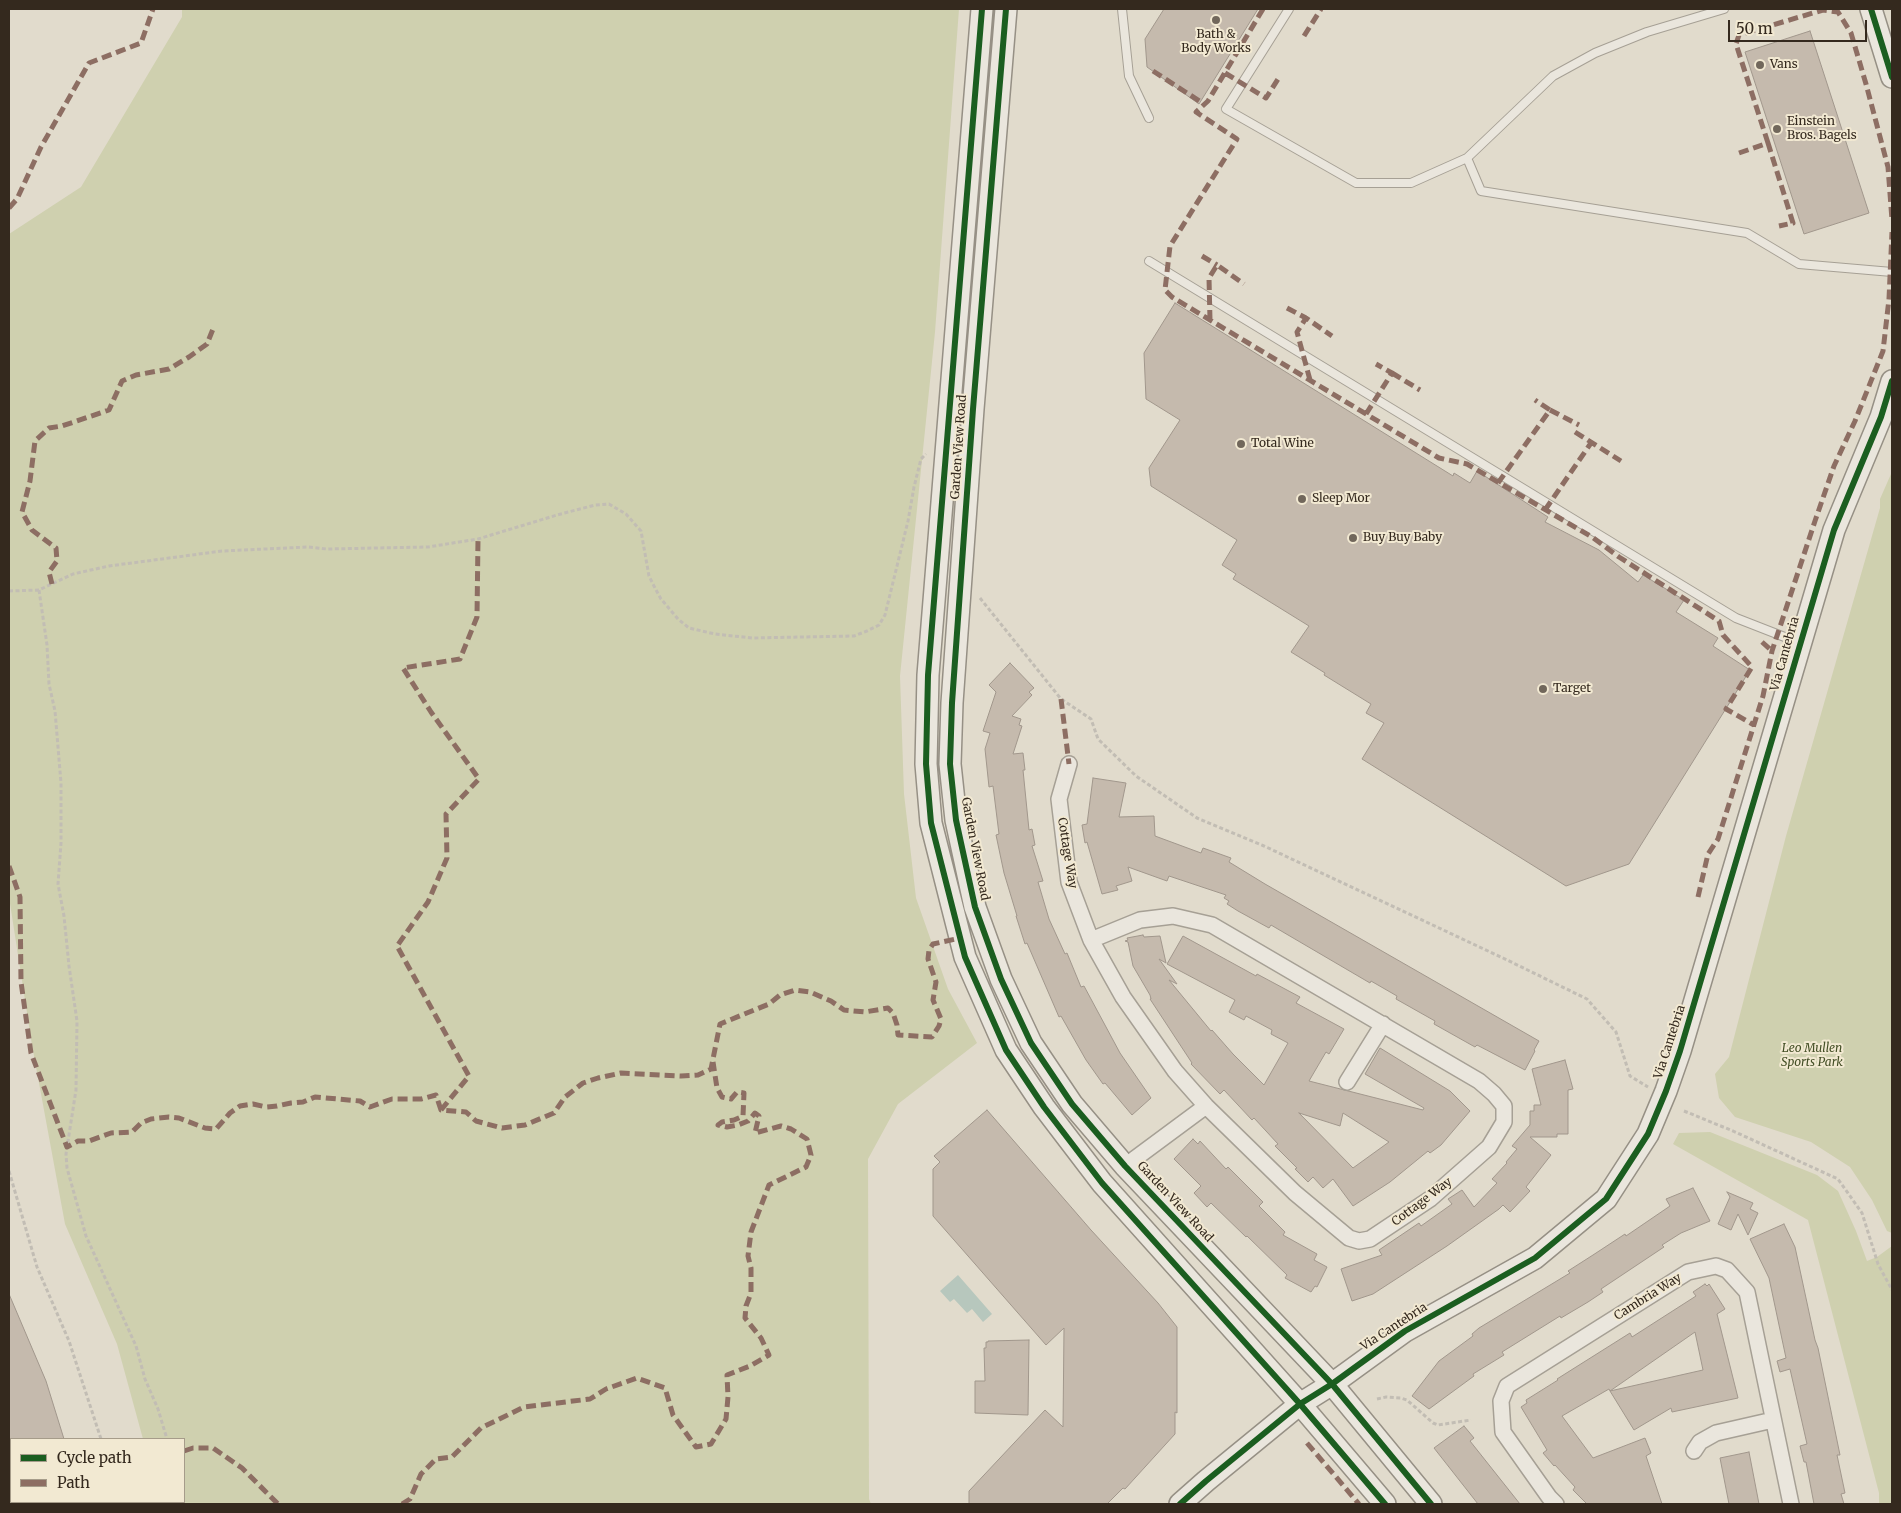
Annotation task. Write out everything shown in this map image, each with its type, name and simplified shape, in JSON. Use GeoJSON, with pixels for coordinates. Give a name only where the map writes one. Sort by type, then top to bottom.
{"type":"FeatureCollection","features":[{"type":"Feature","properties":{"kind":"main road","name":"Garden View Road"},"geometry":{"type":"LineString","coordinates":[[982,9],[928,675],[926,764],[931,823],[965,956],[1006,1050],[1044,1107],[1102,1183],[1300,1404],[1385,1504]]}},
{"type":"Feature","properties":{"kind":"main road","name":"Garden View Road"},"geometry":{"type":"LineString","coordinates":[[1006,9],[952,703],[950,764],[956,820],[975,907],[1001,979],[1031,1043],[1072,1104],[1125,1166],[1332,1384],[1431,1504]]}},
{"type":"Feature","properties":{"kind":"main road"},"geometry":{"type":"LineString","coordinates":[[1871,9],[1892,77]]}},
{"type":"Feature","properties":{"kind":"main road","name":"Via Cantebria"},"geometry":{"type":"LineString","coordinates":[[1180,1504],[1206,1480],[1300,1404],[1332,1384],[1405,1331],[1535,1258],[1606,1199],[1648,1134],[1680,1051],[1834,530],[1882,417],[1891,387]]}},
{"type":"Feature","properties":{"kind":"street","name":"Cottage Way"},"geometry":{"type":"LineString","coordinates":[[1069,764],[1059,799],[1069,882],[1091,940],[1123,997],[1175,1071],[1206,1106],[1295,1193],[1349,1238],[1359,1241],[1370,1239],[1437,1193],[1489,1147],[1504,1122],[1504,1106],[1479,1081],[1212,925],[1173,916],[1140,920],[1091,940]]}},
{"type":"Feature","properties":{"kind":"street"},"geometry":{"type":"LineString","coordinates":[[1347,1082],[1383,1024]]}},
{"type":"Feature","properties":{"kind":"street"},"geometry":{"type":"LineString","coordinates":[[1125,1166],[1206,1106]]}},
{"type":"Feature","properties":{"kind":"street","name":"Cambria Way"},"geometry":{"type":"LineString","coordinates":[[1556,1504],[1503,1432],[1501,1401],[1507,1386],[1688,1272],[1716,1266],[1727,1270],[1747,1292],[1791,1504]]}},
{"type":"Feature","properties":{"kind":"street"},"geometry":{"type":"LineString","coordinates":[[1694,1451],[1700,1442],[1716,1433],[1773,1420]]}},
{"type":"Feature","properties":{"kind":"lane"},"geometry":{"type":"LineString","coordinates":[[1122,9],[1129,76],[1149,118]]}},
{"type":"Feature","properties":{"kind":"lane"},"geometry":{"type":"LineString","coordinates":[[1289,9],[1226,109],[1356,183],[1411,183],[1467,158],[1553,76],[1595,53],[1647,32],[1724,9]]}},
{"type":"Feature","properties":{"kind":"lane"},"geometry":{"type":"LineString","coordinates":[[1467,158],[1481,191],[1747,233],[1799,264],[1892,272]]}},
{"type":"Feature","properties":{"kind":"lane"},"geometry":{"type":"LineString","coordinates":[[1149,261],[1736,618],[1800,644]]}},
{"type":"Feature","properties":{"kind":"path"},"geometry":{"type":"LineString","coordinates":[[9,590],[40,590],[73,574],[109,566],[222,551],[308,547],[327,549],[428,547],[478,539],[575,510],[609,504],[626,514],[641,531],[649,576],[661,599],[678,619],[689,628],[715,634],[752,638],[838,638],[854,636],[879,625],[885,615],[921,459],[928,452],[945,466]]}},
{"type":"Feature","properties":{"kind":"path"},"geometry":{"type":"LineString","coordinates":[[40,590],[47,645],[49,684],[55,711],[61,783],[61,843],[58,884],[64,916],[77,1021],[78,1074],[66,1154],[67,1168],[86,1236],[136,1346],[145,1379],[158,1409],[167,1438]]}},
{"type":"Feature","properties":{"kind":"path"},"geometry":{"type":"LineString","coordinates":[[960,597],[980,598],[1061,699],[1091,719],[1098,739],[1136,776],[1197,818],[1264,846],[1587,999],[1616,1032],[1630,1076],[1648,1087]]}},
{"type":"Feature","properties":{"kind":"path"},"geometry":{"type":"LineString","coordinates":[[1684,1111],[1733,1131],[1838,1180],[1862,1213],[1878,1264],[1892,1290]]}},
{"type":"Feature","properties":{"kind":"path"},"geometry":{"type":"LineString","coordinates":[[9,1170],[37,1267],[69,1341],[101,1438]]}},
{"type":"Feature","properties":{"kind":"path"},"geometry":{"type":"LineString","coordinates":[[1377,1399],[1386,1397],[1407,1400],[1433,1423],[1438,1425],[1471,1420]]}},
{"type":"Feature","properties":{"kind":"green space"},"geometry":{"type":"Polygon","coordinates":[[[182,9],[959,9],[935,332],[900,676],[904,794],[916,898],[948,989],[977,1043],[898,1104],[868,1159],[869,1499],[871,1504],[160,1503],[185,1503],[185,1438],[143,1438],[117,1344],[65,1224],[32,1045],[9,897],[9,234],[81,187],[182,17],[182,9]]]}},
{"type":"Feature","properties":{"kind":"green space","name":"Leo Mullen Sports Park"},"geometry":{"type":"Polygon","coordinates":[[[1891,474],[1892,1233],[1887,1231],[1872,1200],[1850,1167],[1811,1142],[1735,1117],[1719,1098],[1715,1074],[1729,1057],[1786,836],[1880,508],[1880,499],[1891,474]]]}},
{"type":"Feature","properties":{"kind":"green space"},"geometry":{"type":"Polygon","coordinates":[[[1710,1132],[1817,1175],[1838,1191],[1867,1261],[1877,1257],[1892,1246],[1892,1504],[1879,1504],[1879,1493],[1808,1220],[1673,1144],[1679,1133],[1710,1132]]]}},
{"type":"Feature","properties":{"kind":"shaded area"},"geometry":{"type":"Polygon","coordinates":[[[958,1275],[992,1314],[983,1322],[972,1309],[967,1313],[954,1299],[950,1302],[940,1291],[958,1275]]]}},
{"type":"Feature","properties":{"kind":"building"},"geometry":{"type":"Polygon","coordinates":[[[1164,9],[1258,9],[1199,104],[1147,67],[1145,39],[1164,9]]]}},
{"type":"Feature","properties":{"kind":"building"},"geometry":{"type":"Polygon","coordinates":[[[1810,31],[1869,213],[1804,234],[1745,52],[1810,31]]]}},
{"type":"Feature","properties":{"kind":"building","name":"Target"},"geometry":{"type":"Polygon","coordinates":[[[1175,303],[1453,476],[1454,473],[1470,483],[1477,471],[1548,517],[1545,522],[1599,550],[1638,582],[1643,575],[1684,600],[1676,612],[1718,638],[1713,646],[1750,670],[1629,864],[1566,886],[1362,759],[1384,723],[1366,713],[1371,704],[1291,652],[1309,626],[1233,579],[1236,574],[1222,565],[1237,540],[1151,486],[1149,468],[1180,420],[1146,399],[1144,353],[1175,303]]]}},
{"type":"Feature","properties":{"kind":"building"},"geometry":{"type":"Polygon","coordinates":[[[1010,663],[1034,688],[1029,692],[1032,695],[1012,716],[1021,719],[1019,725],[1022,726],[1013,754],[1023,753],[1029,830],[1032,829],[1035,845],[1032,846],[1043,881],[1038,882],[1049,919],[1065,954],[1067,953],[1081,987],[1084,986],[1120,1053],[1151,1098],[1132,1115],[1105,1083],[1103,1084],[1086,1060],[1061,1016],[1059,1017],[1027,943],[1025,944],[1004,873],[996,835],[999,834],[993,786],[989,787],[985,749],[990,733],[983,731],[996,692],[989,685],[1010,663]]]}},
{"type":"Feature","properties":{"kind":"building"},"geometry":{"type":"Polygon","coordinates":[[[1093,778],[1126,783],[1119,817],[1154,816],[1155,836],[1201,853],[1203,848],[1231,858],[1229,862],[1265,884],[1539,1041],[1525,1070],[1477,1045],[1475,1047],[1434,1024],[1435,1021],[1396,999],[1397,996],[1371,981],[1370,983],[1271,925],[1269,928],[1238,911],[1227,904],[1229,901],[1224,898],[1226,895],[1169,876],[1167,881],[1128,867],[1132,881],[1116,886],[1118,890],[1102,894],[1087,842],[1085,843],[1082,825],[1087,824],[1093,778]]]}},
{"type":"Feature","properties":{"kind":"building"},"geometry":{"type":"Polygon","coordinates":[[[1143,935],[1144,937],[1160,936],[1166,963],[1159,959],[1177,984],[1169,980],[1211,1031],[1264,1085],[1288,1043],[1271,1034],[1272,1030],[1246,1016],[1244,1020],[1229,1012],[1235,1000],[1167,964],[1183,936],[1256,976],[1257,974],[1300,997],[1296,1003],[1344,1029],[1329,1054],[1326,1052],[1309,1081],[1423,1110],[1424,1108],[1365,1074],[1380,1048],[1450,1091],[1470,1111],[1441,1145],[1430,1153],[1428,1151],[1390,1182],[1353,1206],[1333,1179],[1323,1188],[1313,1177],[1308,1182],[1275,1146],[1278,1144],[1254,1118],[1252,1120],[1224,1090],[1220,1094],[1191,1064],[1150,999],[1150,995],[1133,966],[1128,942],[1125,941],[1128,940],[1127,938],[1143,935]],[[1299,1113],[1353,1168],[1389,1142],[1343,1113],[1340,1126],[1299,1113]]]}},
{"type":"Feature","properties":{"kind":"building"},"geometry":{"type":"Polygon","coordinates":[[[1565,1060],[1573,1089],[1568,1090],[1568,1134],[1557,1134],[1557,1137],[1530,1137],[1551,1155],[1526,1187],[1530,1191],[1510,1212],[1503,1205],[1447,1246],[1373,1294],[1352,1301],[1341,1269],[1382,1255],[1379,1250],[1419,1223],[1421,1226],[1452,1204],[1448,1199],[1462,1190],[1474,1207],[1497,1183],[1492,1179],[1517,1149],[1512,1146],[1530,1125],[1530,1111],[1534,1111],[1534,1105],[1541,1105],[1532,1069],[1565,1060]]]}},
{"type":"Feature","properties":{"kind":"building"},"geometry":{"type":"Polygon","coordinates":[[[987,1110],[1091,1230],[1158,1303],[1177,1327],[1177,1413],[1175,1412],[1175,1434],[1125,1489],[1123,1488],[1107,1504],[969,1504],[969,1491],[1045,1410],[1063,1427],[1064,1328],[1046,1345],[933,1216],[933,1169],[940,1162],[934,1156],[987,1110]]]}},
{"type":"Feature","properties":{"kind":"building"},"geometry":{"type":"Polygon","coordinates":[[[1193,1139],[1198,1144],[1200,1141],[1226,1169],[1228,1167],[1263,1202],[1259,1206],[1285,1232],[1283,1235],[1317,1254],[1314,1260],[1327,1267],[1317,1287],[1315,1286],[1311,1292],[1285,1278],[1287,1275],[1247,1236],[1211,1203],[1207,1207],[1194,1193],[1201,1186],[1174,1159],[1193,1139]]]}},
{"type":"Feature","properties":{"kind":"building"},"geometry":{"type":"Polygon","coordinates":[[[1693,1188],[1710,1221],[1681,1233],[1662,1245],[1664,1247],[1601,1289],[1603,1292],[1588,1302],[1561,1318],[1560,1316],[1502,1352],[1504,1355],[1473,1374],[1474,1376],[1429,1409],[1412,1396],[1439,1361],[1473,1336],[1472,1334],[1479,1328],[1570,1273],[1568,1271],[1625,1234],[1626,1236],[1670,1206],[1666,1199],[1693,1188]]]}},
{"type":"Feature","properties":{"kind":"building"},"geometry":{"type":"Polygon","coordinates":[[[1727,1192],[1753,1203],[1750,1209],[1758,1213],[1748,1235],[1738,1214],[1731,1230],[1718,1224],[1730,1197],[1727,1192]]]}},
{"type":"Feature","properties":{"kind":"building"},"geometry":{"type":"Polygon","coordinates":[[[1784,1224],[1795,1247],[1818,1348],[1840,1455],[1837,1455],[1845,1493],[1841,1494],[1844,1504],[1814,1504],[1806,1462],[1804,1462],[1800,1446],[1807,1444],[1790,1369],[1780,1372],[1777,1361],[1786,1358],[1769,1278],[1750,1239],[1784,1224]]]}},
{"type":"Feature","properties":{"kind":"building"},"geometry":{"type":"Polygon","coordinates":[[[1705,1284],[1707,1286],[1709,1284],[1725,1309],[1717,1314],[1738,1398],[1672,1412],[1671,1408],[1634,1430],[1610,1391],[1609,1389],[1562,1416],[1593,1458],[1645,1438],[1651,1453],[1646,1456],[1662,1504],[1587,1504],[1573,1490],[1575,1487],[1543,1453],[1547,1450],[1521,1407],[1527,1403],[1526,1400],[1557,1379],[1630,1333],[1632,1337],[1696,1296],[1693,1292],[1705,1284]],[[1695,1332],[1610,1391],[1703,1370],[1695,1332]]]}},
{"type":"Feature","properties":{"kind":"building"},"geometry":{"type":"Polygon","coordinates":[[[9,1294],[46,1381],[64,1438],[9,1439],[9,1294]]]}},
{"type":"Feature","properties":{"kind":"building"},"geometry":{"type":"Polygon","coordinates":[[[1029,1340],[1028,1415],[975,1413],[975,1381],[985,1381],[984,1348],[986,1348],[986,1342],[1029,1340]]]}},
{"type":"Feature","properties":{"kind":"building"},"geometry":{"type":"Polygon","coordinates":[[[1464,1426],[1474,1438],[1470,1441],[1520,1504],[1478,1504],[1434,1448],[1464,1426]]]}},
{"type":"Feature","properties":{"kind":"building"},"geometry":{"type":"Polygon","coordinates":[[[1749,1452],[1759,1504],[1729,1504],[1720,1458],[1749,1452]]]}},
{"type":"Feature","properties":{"kind":"marked path"},"geometry":{"type":"LineString","coordinates":[[9,208],[17,199],[41,147],[89,63],[141,43],[153,9]]}},
{"type":"Feature","properties":{"kind":"marked path"},"geometry":{"type":"LineString","coordinates":[[1263,9],[1208,101],[1196,112],[1237,139],[1170,246],[1165,290],[1172,297],[1439,458],[1467,464],[1592,537],[1619,557],[1719,621],[1723,635],[1752,667],[1726,709],[1754,725]]}},
{"type":"Feature","properties":{"kind":"marked path"},"geometry":{"type":"LineString","coordinates":[[1304,36],[1321,9]]}},
{"type":"Feature","properties":{"kind":"marked path"},"geometry":{"type":"LineString","coordinates":[[1768,143],[1736,44],[1739,35],[1823,10],[1838,12],[1851,33],[1888,167],[1892,220]]}},
{"type":"Feature","properties":{"kind":"marked path"},"geometry":{"type":"LineString","coordinates":[[1153,71],[1204,104]]}},
{"type":"Feature","properties":{"kind":"marked path"},"geometry":{"type":"LineString","coordinates":[[1225,73],[1266,98],[1280,76]]}},
{"type":"Feature","properties":{"kind":"marked path"},"geometry":{"type":"LineString","coordinates":[[1739,153],[1768,143],[1793,223],[1779,226]]}},
{"type":"Feature","properties":{"kind":"marked path"},"geometry":{"type":"LineString","coordinates":[[1698,897],[1708,854],[1718,839],[1763,696],[1772,651],[1815,521],[1834,466],[1855,421],[1883,351],[1889,299],[1892,232]]}},
{"type":"Feature","properties":{"kind":"marked path"},"geometry":{"type":"LineString","coordinates":[[1202,256],[1217,265]]}},
{"type":"Feature","properties":{"kind":"marked path"},"geometry":{"type":"LineString","coordinates":[[1210,320],[1209,278],[1217,265],[1244,284]]}},
{"type":"Feature","properties":{"kind":"marked path"},"geometry":{"type":"LineString","coordinates":[[1287,308],[1306,318]]}},
{"type":"Feature","properties":{"kind":"marked path"},"geometry":{"type":"LineString","coordinates":[[1310,380],[1297,332],[1306,318],[1332,336]]}},
{"type":"Feature","properties":{"kind":"marked path"},"geometry":{"type":"LineString","coordinates":[[52,584],[49,572],[57,561],[56,548],[32,530],[22,512],[30,481],[35,441],[49,428],[62,426],[109,410],[122,381],[136,375],[169,369],[207,344],[213,329]]}},
{"type":"Feature","properties":{"kind":"marked path"},"geometry":{"type":"LineString","coordinates":[[1366,414],[1392,373],[1376,364]]}},
{"type":"Feature","properties":{"kind":"marked path"},"geometry":{"type":"LineString","coordinates":[[1392,373],[1420,390]]}},
{"type":"Feature","properties":{"kind":"marked path"},"geometry":{"type":"LineString","coordinates":[[1498,483],[1550,410],[1535,400]]}},
{"type":"Feature","properties":{"kind":"marked path"},"geometry":{"type":"LineString","coordinates":[[1550,410],[1579,425]]}},
{"type":"Feature","properties":{"kind":"marked path"},"geometry":{"type":"LineString","coordinates":[[1575,432],[1621,461]]}},
{"type":"Feature","properties":{"kind":"marked path"},"geometry":{"type":"LineString","coordinates":[[1545,510],[1591,443]]}},
{"type":"Feature","properties":{"kind":"marked path"},"geometry":{"type":"LineString","coordinates":[[441,1110],[469,1076],[397,946],[428,902],[447,858],[446,814],[479,779],[431,712],[403,668],[460,659],[477,617],[478,539]]}},
{"type":"Feature","properties":{"kind":"marked path"},"geometry":{"type":"LineString","coordinates":[[1762,642],[1772,651]]}},
{"type":"Feature","properties":{"kind":"marked path"},"geometry":{"type":"LineString","coordinates":[[1061,699],[1069,764]]}},
{"type":"Feature","properties":{"kind":"marked path"},"geometry":{"type":"LineString","coordinates":[[9,866],[20,897],[21,982],[31,1053],[67,1147],[78,1141],[89,1141],[111,1133],[132,1132],[141,1123],[151,1119],[179,1118],[205,1128],[216,1129],[230,1113],[240,1106],[253,1104],[266,1107],[277,1106],[303,1102],[315,1097],[360,1101],[370,1107],[392,1099],[421,1099],[436,1095],[441,1110],[466,1112],[476,1121],[502,1128],[525,1125],[554,1113],[565,1097],[583,1083],[598,1078],[621,1073],[698,1075],[711,1069],[720,1024],[769,1004],[780,995],[795,990],[810,992],[831,1001],[844,1010],[865,1012],[888,1008],[893,1013],[898,1035],[932,1037],[941,1019],[933,1000],[936,982],[928,959],[929,950],[933,944],[960,938]]}},
{"type":"Feature","properties":{"kind":"marked path"},"geometry":{"type":"LineString","coordinates":[[402,1504],[410,1499],[421,1474],[436,1459],[452,1457],[481,1428],[524,1407],[590,1399],[606,1389],[637,1378],[665,1388],[673,1415],[696,1447],[711,1444],[726,1419],[727,1375],[750,1366],[769,1355],[761,1338],[745,1318],[746,1306],[751,1293],[751,1268],[748,1256],[751,1232],[769,1185],[806,1167],[811,1155],[807,1139],[791,1129],[781,1126],[755,1133],[759,1116],[755,1113],[748,1121],[738,1125],[727,1127],[718,1125],[743,1116],[744,1093],[737,1092],[731,1099],[722,1097],[717,1088],[713,1062]]}},
{"type":"Feature","properties":{"kind":"marked path"},"geometry":{"type":"LineString","coordinates":[[1307,1443],[1359,1504]]}},
{"type":"Feature","properties":{"kind":"marked path"},"geometry":{"type":"LineString","coordinates":[[185,1451],[193,1448],[213,1448],[242,1468],[278,1504]]}},
{"type":"Feature","properties":{"kind":"cycle path"},"geometry":{"type":"LineString","coordinates":[[982,9],[928,675],[926,764],[931,823],[965,957],[1006,1050],[1044,1107],[1102,1183],[1300,1404],[1385,1504]]}},
{"type":"Feature","properties":{"kind":"cycle path"},"geometry":{"type":"LineString","coordinates":[[1006,9],[973,409],[952,703],[950,764],[956,820],[975,907],[1001,979],[1031,1043],[1072,1104],[1125,1166],[1332,1384],[1431,1504]]}},
{"type":"Feature","properties":{"kind":"cycle path"},"geometry":{"type":"LineString","coordinates":[[1871,9],[1892,77]]}},
{"type":"Feature","properties":{"kind":"cycle path"},"geometry":{"type":"LineString","coordinates":[[1180,1504],[1300,1404],[1332,1384],[1405,1331],[1535,1258],[1606,1199],[1648,1134],[1680,1051],[1834,530],[1881,417],[1892,381]]}},
{"type":"Feature","properties":{"kind":"place","name":"Bath & Body Works"},"geometry":{"type":"Point","coordinates":[1216,20]}},
{"type":"Feature","properties":{"kind":"place","name":"Vans"},"geometry":{"type":"Point","coordinates":[1760,65]}},
{"type":"Feature","properties":{"kind":"place","name":"Einstein Bros. Bagels"},"geometry":{"type":"Point","coordinates":[1777,129]}},
{"type":"Feature","properties":{"kind":"place","name":"Total Wine"},"geometry":{"type":"Point","coordinates":[1241,444]}},
{"type":"Feature","properties":{"kind":"place","name":"Sleep Mor"},"geometry":{"type":"Point","coordinates":[1302,499]}},
{"type":"Feature","properties":{"kind":"place","name":"Buy Buy Baby"},"geometry":{"type":"Point","coordinates":[1353,538]}},
{"type":"Feature","properties":{"kind":"place","name":"Target"},"geometry":{"type":"Point","coordinates":[1543,689]}}]}
